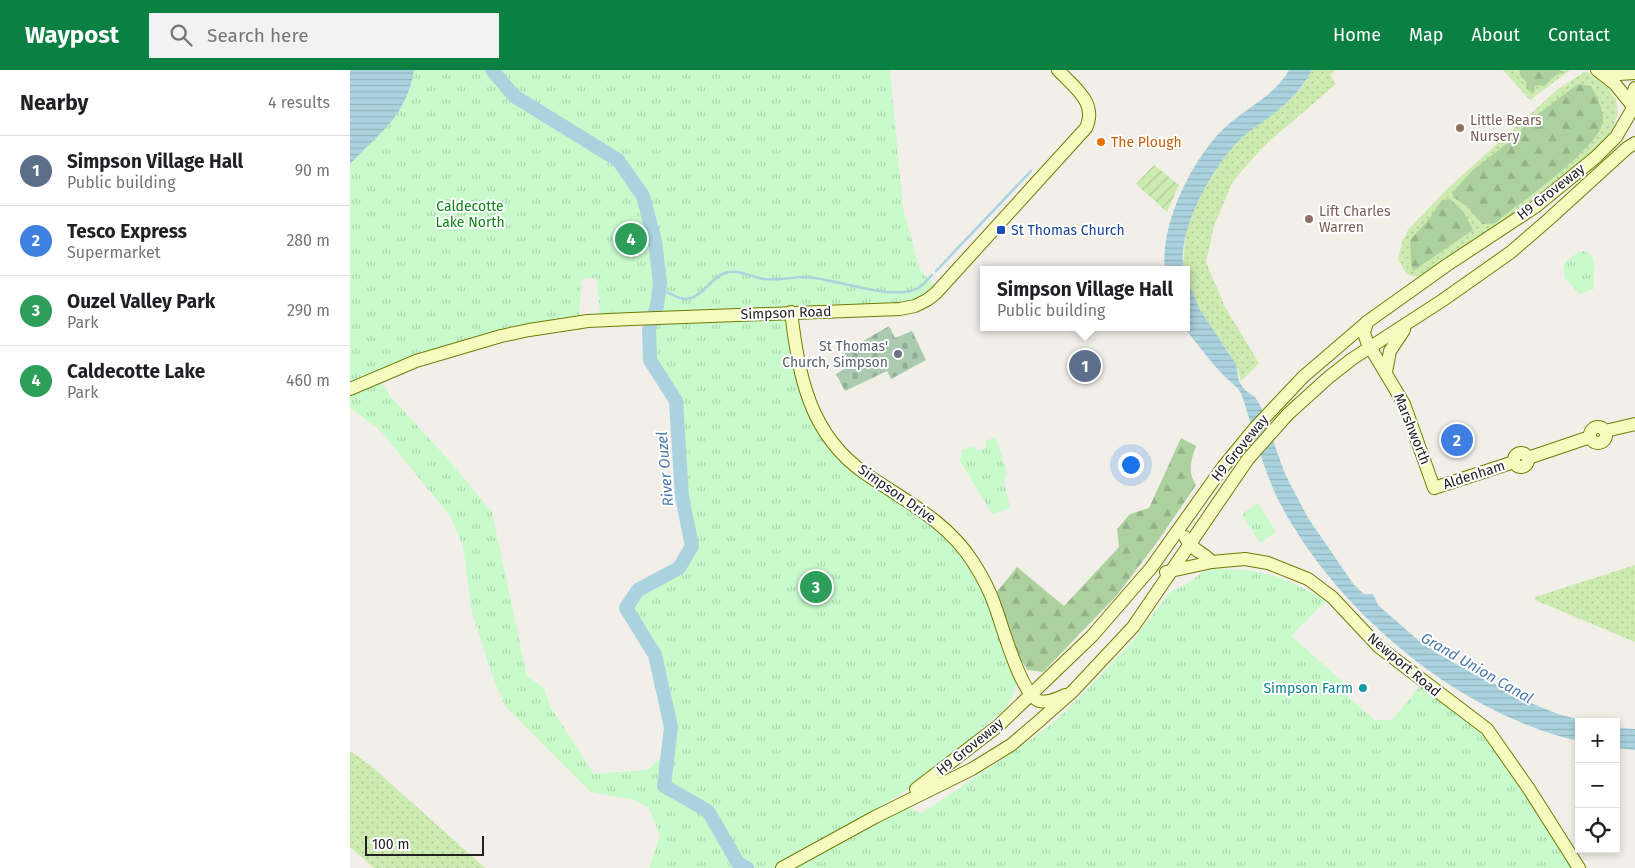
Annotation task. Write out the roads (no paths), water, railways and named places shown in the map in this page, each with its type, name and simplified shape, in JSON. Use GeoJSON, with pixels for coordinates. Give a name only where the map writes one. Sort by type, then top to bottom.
{"type":"FeatureCollection","features":[{"type":"Feature","properties":{"kind":"street","name":"Simpson Road"},"geometry":{"type":"LineString","coordinates":[[350,388],[416,361],[501,336],[588,321],[900,309],[915,306],[936,293],[1086,128],[1090,120],[1090,110],[1087,102],[1058,70]]}},
{"type":"Feature","properties":{"kind":"street"},"geometry":{"type":"LineString","coordinates":[[1597,70],[1615,84],[1633,109]]}},
{"type":"Feature","properties":{"kind":"street"},"geometry":{"type":"LineString","coordinates":[[1604,70],[1619,74],[1635,73]]}},
{"type":"Feature","properties":{"kind":"street"},"geometry":{"type":"LineString","coordinates":[[1633,109],[1632,97],[1635,88]]}},
{"type":"Feature","properties":{"kind":"street","name":"H9 Groveway"},"geometry":{"type":"LineString","coordinates":[[874,817],[918,788],[1037,695],[1140,581],[1223,467],[1255,428],[1282,399],[1342,342],[1391,304],[1535,207],[1596,157],[1616,137],[1633,109]]}},
{"type":"Feature","properties":{"kind":"street","name":"H9 Groveway"},"geometry":{"type":"LineString","coordinates":[[782,868],[874,817],[972,769],[1011,745],[1073,691],[1132,627],[1248,459],[1288,414],[1369,344],[1392,338],[1414,320],[1511,252],[1626,148],[1635,143]]}},
{"type":"Feature","properties":{"kind":"street","name":"Simpson Drive"},"geometry":{"type":"LineString","coordinates":[[791,312],[795,346],[803,384],[811,408],[819,423],[837,448],[865,474],[930,516],[956,539],[972,560],[985,583],[995,605],[1014,662],[1021,675],[1037,695]]}},
{"type":"Feature","properties":{"kind":"street"},"geometry":{"type":"LineString","coordinates":[[1369,320],[1364,333],[1369,344]]}},
{"type":"Feature","properties":{"kind":"street"},"geometry":{"type":"LineString","coordinates":[[1386,372],[1392,338]]}},
{"type":"Feature","properties":{"kind":"street"},"geometry":{"type":"LineString","coordinates":[[1342,342],[1355,339],[1369,344]]}},
{"type":"Feature","properties":{"kind":"street","name":"Marshworth"},"geometry":{"type":"LineString","coordinates":[[1369,344],[1404,404],[1434,488]]}},
{"type":"Feature","properties":{"kind":"street","name":"Aldenham"},"geometry":{"type":"LineString","coordinates":[[1434,488],[1514,462],[1519,467],[1524,467],[1528,462],[1528,458],[1590,437],[1591,430],[1596,427],[1602,428],[1605,431],[1635,424]]}},
{"type":"Feature","properties":{"kind":"street"},"geometry":{"type":"LineString","coordinates":[[1202,525],[1201,538],[1209,558]]}},
{"type":"Feature","properties":{"kind":"street"},"geometry":{"type":"LineString","coordinates":[[1180,526],[1188,544],[1209,558]]}},
{"type":"Feature","properties":{"kind":"street","name":"Newport Road"},"geometry":{"type":"LineString","coordinates":[[1140,581],[1150,576],[1171,572],[1209,558],[1245,559],[1268,563],[1308,578],[1332,597],[1378,647],[1486,729],[1529,789],[1578,868]]}},
{"type":"Feature","properties":{"kind":"street"},"geometry":{"type":"LineString","coordinates":[[963,754],[976,737],[1011,707],[1016,700],[1021,675]]}},
{"type":"Feature","properties":{"kind":"street"},"geometry":{"type":"LineString","coordinates":[[1038,722],[1037,695],[1056,699],[1073,691]]}},
{"type":"Feature","properties":{"kind":"water"},"geometry":{"type":"Polygon","coordinates":[[[350,70],[414,70],[405,100],[398,112],[381,133],[350,164],[350,70]]]}},
{"type":"Feature","properties":{"kind":"water"},"geometry":{"type":"Polygon","coordinates":[[[1289,70],[1312,70],[1292,98],[1246,134],[1223,160],[1211,177],[1192,216],[1186,235],[1183,254],[1184,266],[1165,266],[1168,232],[1182,190],[1192,170],[1204,152],[1230,123],[1270,93],[1289,70]]]}},
{"type":"Feature","properties":{"kind":"water"},"geometry":{"type":"Polygon","coordinates":[[[1190,286],[1200,310],[1236,364],[1239,382],[1245,390],[1255,397],[1261,407],[1285,474],[1308,518],[1354,585],[1364,594],[1373,594],[1378,605],[1418,640],[1461,667],[1475,672],[1520,699],[1561,715],[1575,718],[1575,740],[1534,728],[1490,708],[1448,683],[1407,654],[1370,621],[1336,585],[1306,547],[1282,507],[1264,465],[1241,393],[1224,376],[1187,331],[1190,331],[1190,286]]]}},
{"type":"Feature","properties":{"kind":"water"},"geometry":{"type":"Polygon","coordinates":[[[1620,728],[1635,729],[1635,750],[1620,748],[1620,728]]]}},
{"type":"Feature","properties":{"kind":"waterway","name":"River Ouzel"},"geometry":{"type":"LineString","coordinates":[[492,70],[514,96],[618,160],[643,196],[655,241],[660,283],[657,306],[649,329],[650,360],[676,401],[682,497],[692,546],[679,568],[638,590],[626,608],[655,655],[671,727],[664,786],[708,811],[738,863],[747,868]]}},
{"type":"Feature","properties":{"kind":"waterway"},"geometry":{"type":"LineString","coordinates":[[936,271],[1031,171]]}},
{"type":"Feature","properties":{"kind":"waterway"},"geometry":{"type":"LineString","coordinates":[[659,290],[684,299],[690,298],[696,296],[715,279],[725,273],[735,272],[763,279],[817,278],[878,291],[907,292],[924,284],[932,275]]}},
{"type":"Feature","properties":{"kind":"place","name":"Little Bears Nursery"},"geometry":{"type":"Point","coordinates":[1460,128]}},
{"type":"Feature","properties":{"kind":"place","name":"The Plough"},"geometry":{"type":"Point","coordinates":[1101,142]}},
{"type":"Feature","properties":{"kind":"place","name":"Lift Charles Warren"},"geometry":{"type":"Point","coordinates":[1309,219]}},
{"type":"Feature","properties":{"kind":"place","name":"St Thomas Church"},"geometry":{"type":"Point","coordinates":[1001,230]}},
{"type":"Feature","properties":{"kind":"place","name":"Caldecotte Lake"},"geometry":{"type":"Point","coordinates":[631,239]}},
{"type":"Feature","properties":{"kind":"place","name":"St Thomas' Church, Simpson"},"geometry":{"type":"Point","coordinates":[898,354]}},
{"type":"Feature","properties":{"kind":"place","name":"Simpson Village Hall"},"geometry":{"type":"Point","coordinates":[1085,366]}},
{"type":"Feature","properties":{"kind":"place","name":"Tesco Express"},"geometry":{"type":"Point","coordinates":[1457,440]}},
{"type":"Feature","properties":{"kind":"place","name":"Ouzel Valley Park"},"geometry":{"type":"Point","coordinates":[816,587]}},
{"type":"Feature","properties":{"kind":"place","name":"Simpson Farm"},"geometry":{"type":"Point","coordinates":[1363,688]}},
{"type":"Feature","properties":{"kind":"park label","name":"Caldecotte Lake North"},"geometry":{"type":"Point","coordinates":[470,214]}},
{"type":"Feature","properties":{"kind":"water label","name":"Grand Union Canal"},"geometry":{"type":"Point","coordinates":[1477,668]}}]}
